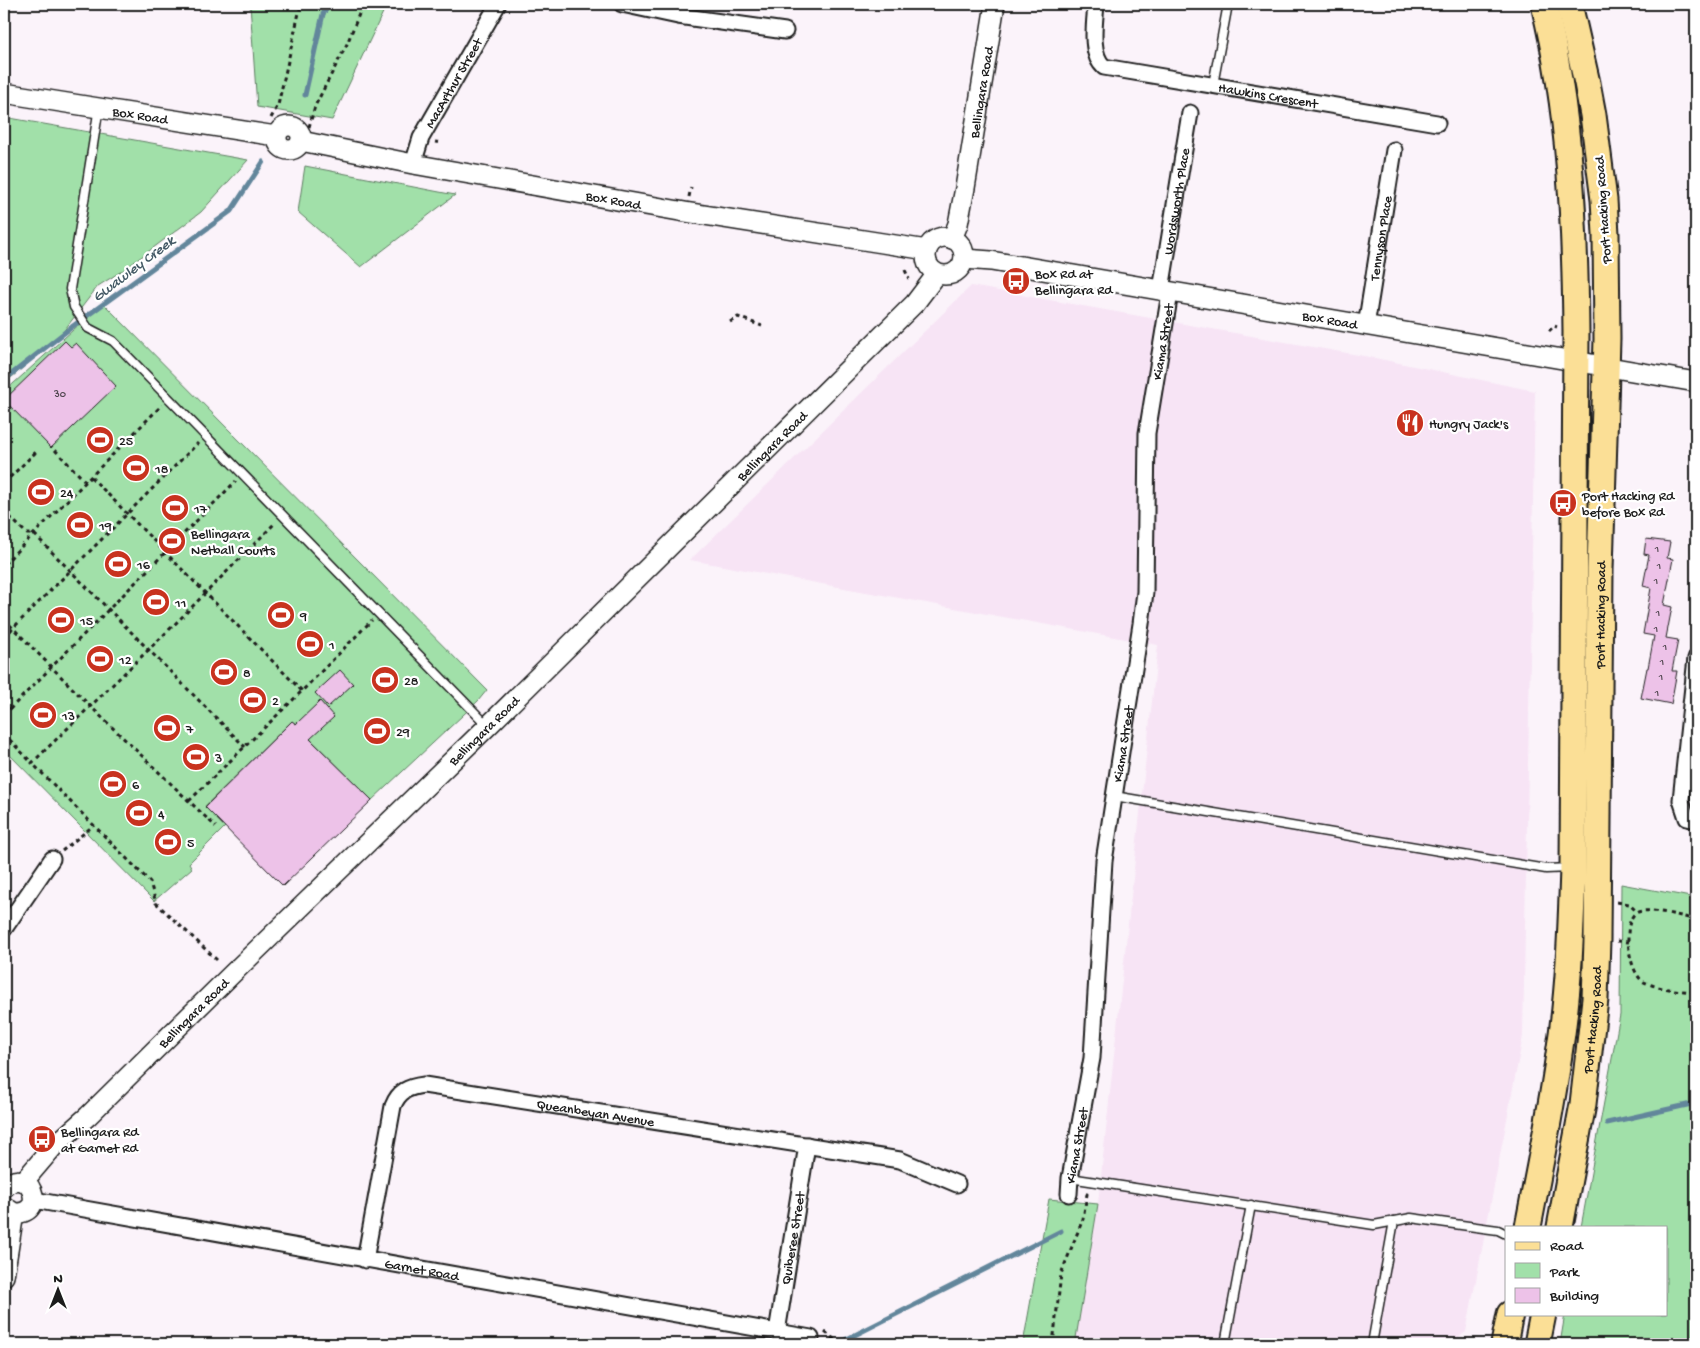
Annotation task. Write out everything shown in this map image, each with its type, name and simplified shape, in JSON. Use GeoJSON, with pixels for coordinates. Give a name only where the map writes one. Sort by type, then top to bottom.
{"type":"FeatureCollection","features":[{"type":"Feature","properties":{"kind":"main road","name":"Port Hacking Road"},"geometry":{"type":"LineString","coordinates":[[1528,1226],[1563,1027],[1571,946],[1573,868],[1575,256],[1569,157],[1556,58],[1544,4]]}},
{"type":"Feature","properties":{"kind":"main road","name":"Port Hacking Road"},"geometry":{"type":"LineString","coordinates":[[1560,1226],[1583,1104],[1595,999],[1600,570],[1607,330],[1604,200],[1588,83],[1569,4]]}},
{"type":"Feature","properties":{"kind":"main road"},"geometry":{"type":"LineString","coordinates":[[1504,1344],[1510,1316]]}},
{"type":"Feature","properties":{"kind":"main road"},"geometry":{"type":"LineString","coordinates":[[1537,1344],[1543,1316]]}},
{"type":"Feature","properties":{"kind":"street","name":"MacArthur Street"},"geometry":{"type":"LineString","coordinates":[[413,164],[421,138],[498,4]]}},
{"type":"Feature","properties":{"kind":"street"},"geometry":{"type":"LineString","coordinates":[[622,4],[678,16],[785,31]]}},
{"type":"Feature","properties":{"kind":"street","name":"Bellingara Road"},"geometry":{"type":"LineString","coordinates":[[952,239],[958,224],[965,188],[995,4]]}},
{"type":"Feature","properties":{"kind":"street","name":"Hawkins Crescent"},"geometry":{"type":"LineString","coordinates":[[1096,4],[1095,50],[1100,64],[1104,67],[1437,123]]}},
{"type":"Feature","properties":{"kind":"street","name":"Box Road"},"geometry":{"type":"LineString","coordinates":[[4,93],[276,136],[281,128],[291,126],[299,131],[303,141],[413,164],[685,212],[927,250]]}},
{"type":"Feature","properties":{"kind":"street","name":"Wordsworth Place"},"geometry":{"type":"LineString","coordinates":[[1166,291],[1190,113]]}},
{"type":"Feature","properties":{"kind":"street","name":"Tennyson Place"},"geometry":{"type":"LineString","coordinates":[[1366,326],[1394,150]]}},
{"type":"Feature","properties":{"kind":"street"},"geometry":{"type":"LineString","coordinates":[[946,237],[962,247],[964,259],[959,269],[954,273],[949,275],[937,274],[932,271],[927,261],[927,250],[934,240],[946,237]]}},
{"type":"Feature","properties":{"kind":"street","name":"Box Road"},"geometry":{"type":"LineString","coordinates":[[964,259],[991,261],[1696,382]]}},
{"type":"Feature","properties":{"kind":"street","name":"Bellingara Road"},"geometry":{"type":"LineString","coordinates":[[24,1181],[54,1147],[488,726],[916,303],[937,274]]}},
{"type":"Feature","properties":{"kind":"street","name":"Kiama Street"},"geometry":{"type":"LineString","coordinates":[[1069,1194],[1070,1178],[1092,1058],[1101,890],[1145,592],[1147,433],[1166,291]]}},
{"type":"Feature","properties":{"kind":"street"},"geometry":{"type":"LineString","coordinates":[[1696,658],[1682,800],[1688,818],[1696,820]]}},
{"type":"Feature","properties":{"kind":"street"},"geometry":{"type":"LineString","coordinates":[[4,929],[52,859]]}},
{"type":"Feature","properties":{"kind":"street","name":"Queanbeyan Avenue"},"geometry":{"type":"LineString","coordinates":[[365,1260],[393,1106],[401,1092],[414,1086],[424,1085],[900,1160],[956,1184]]}},
{"type":"Feature","properties":{"kind":"street","name":"Quiberee Street"},"geometry":{"type":"LineString","coordinates":[[777,1332],[807,1145]]}},
{"type":"Feature","properties":{"kind":"street"},"geometry":{"type":"LineString","coordinates":[[4,1188],[13,1181],[24,1181],[32,1189],[34,1200],[32,1205],[24,1212],[9,1209],[4,1276]]}},
{"type":"Feature","properties":{"kind":"street","name":"Garnet Road"},"geometry":{"type":"LineString","coordinates":[[34,1200],[777,1332],[817,1335]]}},
{"type":"Feature","properties":{"kind":"lane"},"geometry":{"type":"LineString","coordinates":[[1213,85],[1228,4]]}},
{"type":"Feature","properties":{"kind":"lane"},"geometry":{"type":"LineString","coordinates":[[99,107],[70,288],[76,310],[88,328],[113,341],[488,726]]}},
{"type":"Feature","properties":{"kind":"lane"},"geometry":{"type":"LineString","coordinates":[[1114,796],[1546,869],[1573,868]]}},
{"type":"Feature","properties":{"kind":"lane"},"geometry":{"type":"LineString","coordinates":[[1070,1178],[1374,1225],[1411,1218],[1498,1230],[1505,1234]]}},
{"type":"Feature","properties":{"kind":"lane"},"geometry":{"type":"LineString","coordinates":[[1225,1344],[1251,1205]]}},
{"type":"Feature","properties":{"kind":"lane"},"geometry":{"type":"LineString","coordinates":[[1372,1344],[1394,1221]]}},
{"type":"Feature","properties":{"kind":"path"},"geometry":{"type":"LineString","coordinates":[[273,116],[278,105],[301,4]]}},
{"type":"Feature","properties":{"kind":"path"},"geometry":{"type":"LineString","coordinates":[[303,141],[315,106],[347,44],[363,4]]}},
{"type":"Feature","properties":{"kind":"path"},"geometry":{"type":"LineString","coordinates":[[905,270],[909,280]]}},
{"type":"Feature","properties":{"kind":"path"},"geometry":{"type":"LineString","coordinates":[[730,322],[738,316],[762,326]]}},
{"type":"Feature","properties":{"kind":"path"},"geometry":{"type":"LineString","coordinates":[[1549,331],[1554,326]]}},
{"type":"Feature","properties":{"kind":"path"},"geometry":{"type":"LineString","coordinates":[[4,564],[169,398]]}},
{"type":"Feature","properties":{"kind":"path"},"geometry":{"type":"LineString","coordinates":[[4,637],[205,436]]}},
{"type":"Feature","properties":{"kind":"path"},"geometry":{"type":"LineString","coordinates":[[55,450],[86,482]]}},
{"type":"Feature","properties":{"kind":"path"},"geometry":{"type":"LineString","coordinates":[[4,483],[37,451]]}},
{"type":"Feature","properties":{"kind":"path"},"geometry":{"type":"LineString","coordinates":[[4,715],[243,474]]}},
{"type":"Feature","properties":{"kind":"path"},"geometry":{"type":"LineString","coordinates":[[91,477],[302,692]]}},
{"type":"Feature","properties":{"kind":"path"},"geometry":{"type":"LineString","coordinates":[[4,511],[27,534],[34,534],[245,748]]}},
{"type":"Feature","properties":{"kind":"path"},"geometry":{"type":"LineString","coordinates":[[32,764],[282,515]]}},
{"type":"Feature","properties":{"kind":"path"},"geometry":{"type":"LineString","coordinates":[[189,801],[302,692],[378,614]]}},
{"type":"Feature","properties":{"kind":"path"},"geometry":{"type":"LineString","coordinates":[[4,619],[90,706],[216,827]]}},
{"type":"Feature","properties":{"kind":"path"},"geometry":{"type":"LineString","coordinates":[[4,734],[150,882],[156,903],[217,960]]}},
{"type":"Feature","properties":{"kind":"path"},"geometry":{"type":"LineString","coordinates":[[77,838],[94,825]]}},
{"type":"Feature","properties":{"kind":"path"},"geometry":{"type":"LineString","coordinates":[[1617,902],[1630,904],[1637,912]]}},
{"type":"Feature","properties":{"kind":"path"},"geometry":{"type":"LineString","coordinates":[[1696,920],[1646,910],[1637,912],[1631,917],[1627,934],[1634,971],[1642,981],[1682,991],[1696,992]]}},
{"type":"Feature","properties":{"kind":"path"},"geometry":{"type":"LineString","coordinates":[[1053,1344],[1060,1274],[1083,1219],[1087,1194],[1069,1194]]}},
{"type":"Feature","properties":{"kind":"path"},"geometry":{"type":"LineString","coordinates":[[817,1335],[840,1344]]}},
{"type":"Feature","properties":{"kind":"shaded area"},"geometry":{"type":"Polygon","coordinates":[[[971,286],[1375,358],[1535,391],[1523,1036],[1466,1332],[1448,1344],[1075,1344],[1098,1204],[1158,645],[690,560],[971,286]]]}},
{"type":"Feature","properties":{"kind":"green space"},"geometry":{"type":"Polygon","coordinates":[[[250,4],[387,4],[332,120],[257,107],[250,4]]]}},
{"type":"Feature","properties":{"kind":"green space"},"geometry":{"type":"Polygon","coordinates":[[[4,117],[248,160],[201,212],[125,269],[98,286],[59,337],[12,377],[4,379],[4,117]]]}},
{"type":"Feature","properties":{"kind":"green space"},"geometry":{"type":"Polygon","coordinates":[[[305,166],[455,195],[361,267],[298,212],[305,166]]]}},
{"type":"Feature","properties":{"kind":"green space","name":"Bellingara Netball Courts"},"geometry":{"type":"Polygon","coordinates":[[[103,303],[487,690],[478,701],[372,800],[292,721],[205,806],[225,827],[189,863],[192,868],[154,901],[4,749],[4,392],[103,303]]]}},
{"type":"Feature","properties":{"kind":"green space"},"geometry":{"type":"Polygon","coordinates":[[[1621,884],[1696,898],[1696,1344],[1560,1344],[1565,1316],[1668,1316],[1668,1226],[1581,1226],[1620,1015],[1621,884]]]}},
{"type":"Feature","properties":{"kind":"green space"},"geometry":{"type":"Polygon","coordinates":[[[1049,1199],[1098,1204],[1075,1344],[1023,1344],[1049,1199]]]}},
{"type":"Feature","properties":{"kind":"building"},"geometry":{"type":"Polygon","coordinates":[[[65,341],[71,347],[76,343],[116,386],[51,448],[4,400],[65,341]]]}},
{"type":"Feature","properties":{"kind":"building"},"geometry":{"type":"Polygon","coordinates":[[[1646,539],[1670,542],[1667,558],[1673,559],[1664,605],[1672,607],[1666,638],[1678,640],[1672,671],[1677,671],[1671,704],[1641,698],[1654,636],[1643,634],[1651,588],[1643,586],[1649,555],[1644,554],[1646,539]]]}},
{"type":"Feature","properties":{"kind":"building"},"geometry":{"type":"Polygon","coordinates":[[[340,670],[353,684],[328,707],[315,693],[340,670]]]}},
{"type":"Feature","properties":{"kind":"building"},"geometry":{"type":"Polygon","coordinates":[[[320,701],[334,717],[310,739],[372,800],[283,886],[205,807],[292,721],[296,724],[320,701]]]}},
{"type":"Feature","properties":{"kind":"waterway","name":"Gwawley Creek"},"geometry":{"type":"LineString","coordinates":[[305,95],[323,14],[330,4]]}},
{"type":"Feature","properties":{"kind":"waterway","name":"Gwawley Creek"},"geometry":{"type":"LineString","coordinates":[[4,380],[73,326],[231,211],[263,162]]}},
{"type":"Feature","properties":{"kind":"waterway"},"geometry":{"type":"LineString","coordinates":[[1607,1123],[1696,1103]]}},
{"type":"Feature","properties":{"kind":"waterway"},"geometry":{"type":"LineString","coordinates":[[837,1344],[1061,1231]]}},
{"type":"Feature","properties":{"kind":"place","name":"Box Rd at Bellingara Rd"},"geometry":{"type":"Point","coordinates":[1016,281]}},
{"type":"Feature","properties":{"kind":"place","name":"Hungry Jack's"},"geometry":{"type":"Point","coordinates":[1410,423]}},
{"type":"Feature","properties":{"kind":"place","name":"25"},"geometry":{"type":"Point","coordinates":[100,440]}},
{"type":"Feature","properties":{"kind":"place","name":"18"},"geometry":{"type":"Point","coordinates":[136,468]}},
{"type":"Feature","properties":{"kind":"place","name":"24"},"geometry":{"type":"Point","coordinates":[41,492]}},
{"type":"Feature","properties":{"kind":"place","name":"Port Hacking Rd before Box Rd"},"geometry":{"type":"Point","coordinates":[1563,503]}},
{"type":"Feature","properties":{"kind":"place","name":"17"},"geometry":{"type":"Point","coordinates":[175,508]}},
{"type":"Feature","properties":{"kind":"place","name":"19"},"geometry":{"type":"Point","coordinates":[80,525]}},
{"type":"Feature","properties":{"kind":"place","name":"Bellingara Netball Courts"},"geometry":{"type":"Point","coordinates":[172,541]}},
{"type":"Feature","properties":{"kind":"place","name":"16"},"geometry":{"type":"Point","coordinates":[118,564]}},
{"type":"Feature","properties":{"kind":"place","name":"11"},"geometry":{"type":"Point","coordinates":[156,602]}},
{"type":"Feature","properties":{"kind":"place","name":"9"},"geometry":{"type":"Point","coordinates":[281,615]}},
{"type":"Feature","properties":{"kind":"place","name":"15"},"geometry":{"type":"Point","coordinates":[61,620]}},
{"type":"Feature","properties":{"kind":"place","name":"1"},"geometry":{"type":"Point","coordinates":[310,644]}},
{"type":"Feature","properties":{"kind":"place","name":"12"},"geometry":{"type":"Point","coordinates":[100,659]}},
{"type":"Feature","properties":{"kind":"place","name":"8"},"geometry":{"type":"Point","coordinates":[224,672]}},
{"type":"Feature","properties":{"kind":"place","name":"28"},"geometry":{"type":"Point","coordinates":[385,680]}},
{"type":"Feature","properties":{"kind":"place","name":"2"},"geometry":{"type":"Point","coordinates":[253,700]}},
{"type":"Feature","properties":{"kind":"place","name":"13"},"geometry":{"type":"Point","coordinates":[43,715]}},
{"type":"Feature","properties":{"kind":"place","name":"7"},"geometry":{"type":"Point","coordinates":[167,728]}},
{"type":"Feature","properties":{"kind":"place","name":"29"},"geometry":{"type":"Point","coordinates":[377,731]}},
{"type":"Feature","properties":{"kind":"place","name":"3"},"geometry":{"type":"Point","coordinates":[196,757]}},
{"type":"Feature","properties":{"kind":"place","name":"6"},"geometry":{"type":"Point","coordinates":[113,784]}},
{"type":"Feature","properties":{"kind":"place","name":"4"},"geometry":{"type":"Point","coordinates":[139,813]}},
{"type":"Feature","properties":{"kind":"place","name":"5"},"geometry":{"type":"Point","coordinates":[168,842]}},
{"type":"Feature","properties":{"kind":"place","name":"Bellingara Rd at Garnet Rd"},"geometry":{"type":"Point","coordinates":[42,1139]}}]}
